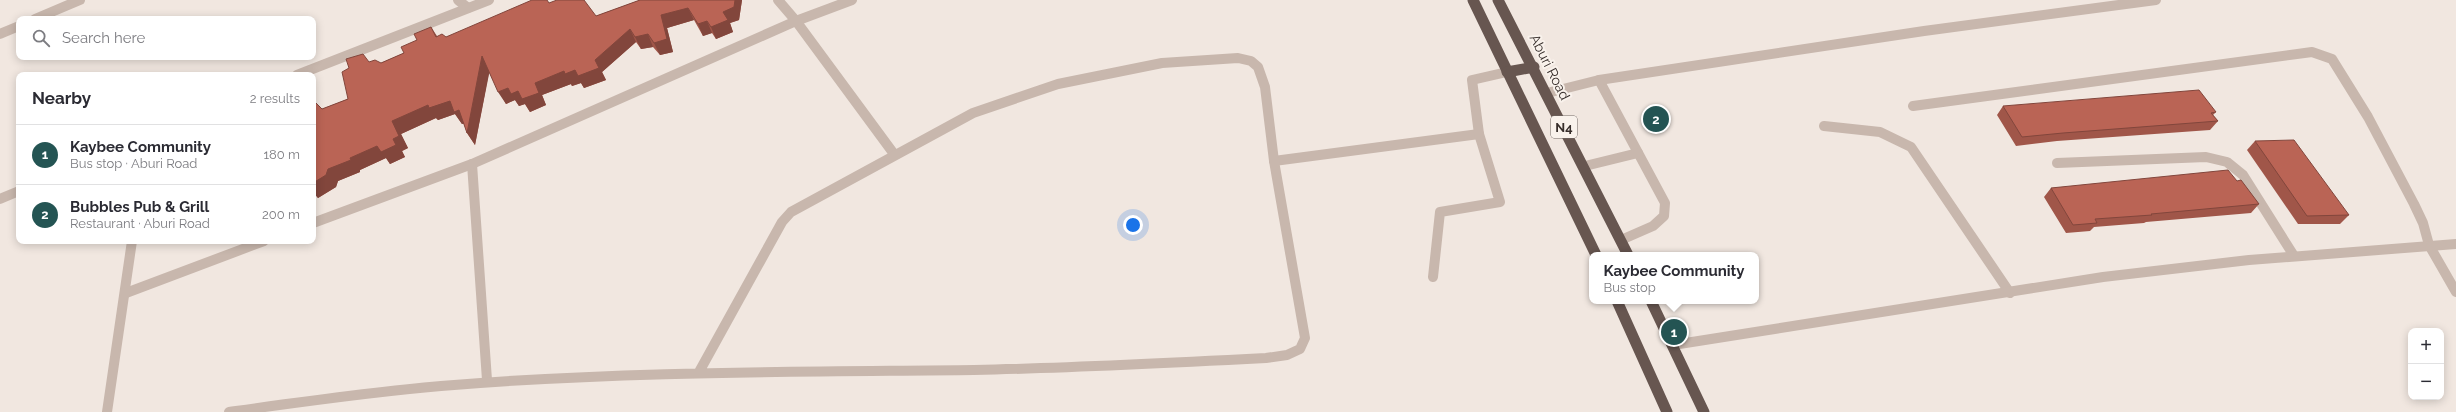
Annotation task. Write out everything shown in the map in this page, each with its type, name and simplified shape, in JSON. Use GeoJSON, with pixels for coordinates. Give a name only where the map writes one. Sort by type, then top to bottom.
{"type":"FeatureCollection","features":[{"type":"Feature","properties":{"kind":"highway","name":"N4"},"geometry":{"type":"LineString","coordinates":[[1473,0],[1595,252]]}},
{"type":"Feature","properties":{"kind":"highway","name":"Aburi Road"},"geometry":{"type":"LineString","coordinates":[[1498,0],[1534,67],[1627,252]]}},
{"type":"Feature","properties":{"kind":"highway"},"geometry":{"type":"LineString","coordinates":[[1507,72],[1534,67]]}},
{"type":"Feature","properties":{"kind":"highway"},"geometry":{"type":"LineString","coordinates":[[1618,304],[1667,412]]}},
{"type":"Feature","properties":{"kind":"highway"},"geometry":{"type":"LineString","coordinates":[[1652,304],[1704,412]]}},
{"type":"Feature","properties":{"kind":"street"},"geometry":{"type":"LineString","coordinates":[[42,16],[80,0]]}},
{"type":"Feature","properties":{"kind":"street"},"geometry":{"type":"LineString","coordinates":[[458,0],[468,8]]}},
{"type":"Feature","properties":{"kind":"street"},"geometry":{"type":"LineString","coordinates":[[305,72],[489,0]]}},
{"type":"Feature","properties":{"kind":"street"},"geometry":{"type":"LineString","coordinates":[[778,0],[796,21],[894,154]]}},
{"type":"Feature","properties":{"kind":"street"},"geometry":{"type":"LineString","coordinates":[[316,222],[472,164],[796,21],[852,0]]}},
{"type":"Feature","properties":{"kind":"street"},"geometry":{"type":"LineString","coordinates":[[1547,93],[1599,80],[1916,32],[2156,0]]}},
{"type":"Feature","properties":{"kind":"street"},"geometry":{"type":"LineString","coordinates":[[0,34],[16,27]]}},
{"type":"Feature","properties":{"kind":"street"},"geometry":{"type":"LineString","coordinates":[[1913,106],[2312,52],[2332,59],[2368,117],[2417,210],[2429,245],[2456,292]]}},
{"type":"Feature","properties":{"kind":"street"},"geometry":{"type":"LineString","coordinates":[[230,412],[306,398],[487,380],[699,372],[1083,366],[1266,358],[1287,355],[1300,349],[1305,338],[1274,161],[1265,87],[1258,67],[1251,61],[1238,58],[1162,63],[1058,84],[973,113],[894,154],[791,212],[782,222],[699,372]]}},
{"type":"Feature","properties":{"kind":"street"},"geometry":{"type":"LineString","coordinates":[[1433,277],[1440,212],[1500,202],[1480,134],[1472,80],[1507,72]]}},
{"type":"Feature","properties":{"kind":"street"},"geometry":{"type":"LineString","coordinates":[[1599,80],[1665,203],[1664,216],[1653,226],[1621,240]]}},
{"type":"Feature","properties":{"kind":"street"},"geometry":{"type":"LineString","coordinates":[[1824,126],[1883,132],[1898,137],[1911,147],[2010,293]]}},
{"type":"Feature","properties":{"kind":"street"},"geometry":{"type":"LineString","coordinates":[[1274,161],[1480,134]]}},
{"type":"Feature","properties":{"kind":"street"},"geometry":{"type":"LineString","coordinates":[[1584,166],[1638,154]]}},
{"type":"Feature","properties":{"kind":"street"},"geometry":{"type":"LineString","coordinates":[[2057,163],[2206,157],[2227,162],[2243,175],[2294,256]]}},
{"type":"Feature","properties":{"kind":"street"},"geometry":{"type":"LineString","coordinates":[[472,164],[487,380]]}},
{"type":"Feature","properties":{"kind":"street"},"geometry":{"type":"LineString","coordinates":[[0,199],[16,192]]}},
{"type":"Feature","properties":{"kind":"street"},"geometry":{"type":"LineString","coordinates":[[107,412],[126,293],[132,244]]}},
{"type":"Feature","properties":{"kind":"street"},"geometry":{"type":"LineString","coordinates":[[126,293],[256,244]]}},
{"type":"Feature","properties":{"kind":"street"},"geometry":{"type":"LineString","coordinates":[[1673,345],[2103,278],[2249,260],[2456,244]]}},
{"type":"Feature","properties":{"kind":"building"},"geometry":{"type":"Polygon","coordinates":[[[532,0],[547,0],[549,3],[557,0],[584,0],[596,16],[640,0],[735,0],[734,7],[723,12],[728,20],[711,27],[707,21],[698,24],[688,8],[661,15],[667,39],[654,43],[648,34],[635,37],[630,29],[595,60],[599,68],[578,76],[575,70],[565,74],[564,71],[535,83],[539,93],[522,99],[518,91],[511,94],[508,88],[498,92],[482,56],[467,133],[459,110],[454,112],[450,101],[429,108],[428,105],[392,121],[399,136],[393,139],[396,145],[381,152],[377,146],[350,158],[351,160],[328,169],[326,175],[316,181],[316,103],[322,109],[348,99],[342,72],[349,68],[346,59],[363,54],[369,62],[375,60],[381,63],[404,53],[401,47],[417,40],[414,34],[431,27],[436,37],[442,34],[446,37],[532,0]]]}},
{"type":"Feature","properties":{"kind":"building"},"geometry":{"type":"Polygon","coordinates":[[[2199,90],[2216,112],[2211,113],[2218,121],[2022,137],[2003,106],[2199,90]]]}},
{"type":"Feature","properties":{"kind":"building"},"geometry":{"type":"Polygon","coordinates":[[[2294,140],[2349,215],[2307,216],[2255,141],[2294,140]]]}},
{"type":"Feature","properties":{"kind":"building"},"geometry":{"type":"Polygon","coordinates":[[[2228,170],[2237,181],[2241,180],[2259,204],[2151,214],[2152,215],[2095,219],[2097,223],[2073,225],[2051,188],[2228,170]]]}},
{"type":"Feature","properties":{"kind":"place","name":"Bubbles Pub & Grill"},"geometry":{"type":"Point","coordinates":[1656,119]}},
{"type":"Feature","properties":{"kind":"place","name":"Kaybee Community"},"geometry":{"type":"Point","coordinates":[1674,332]}}]}
